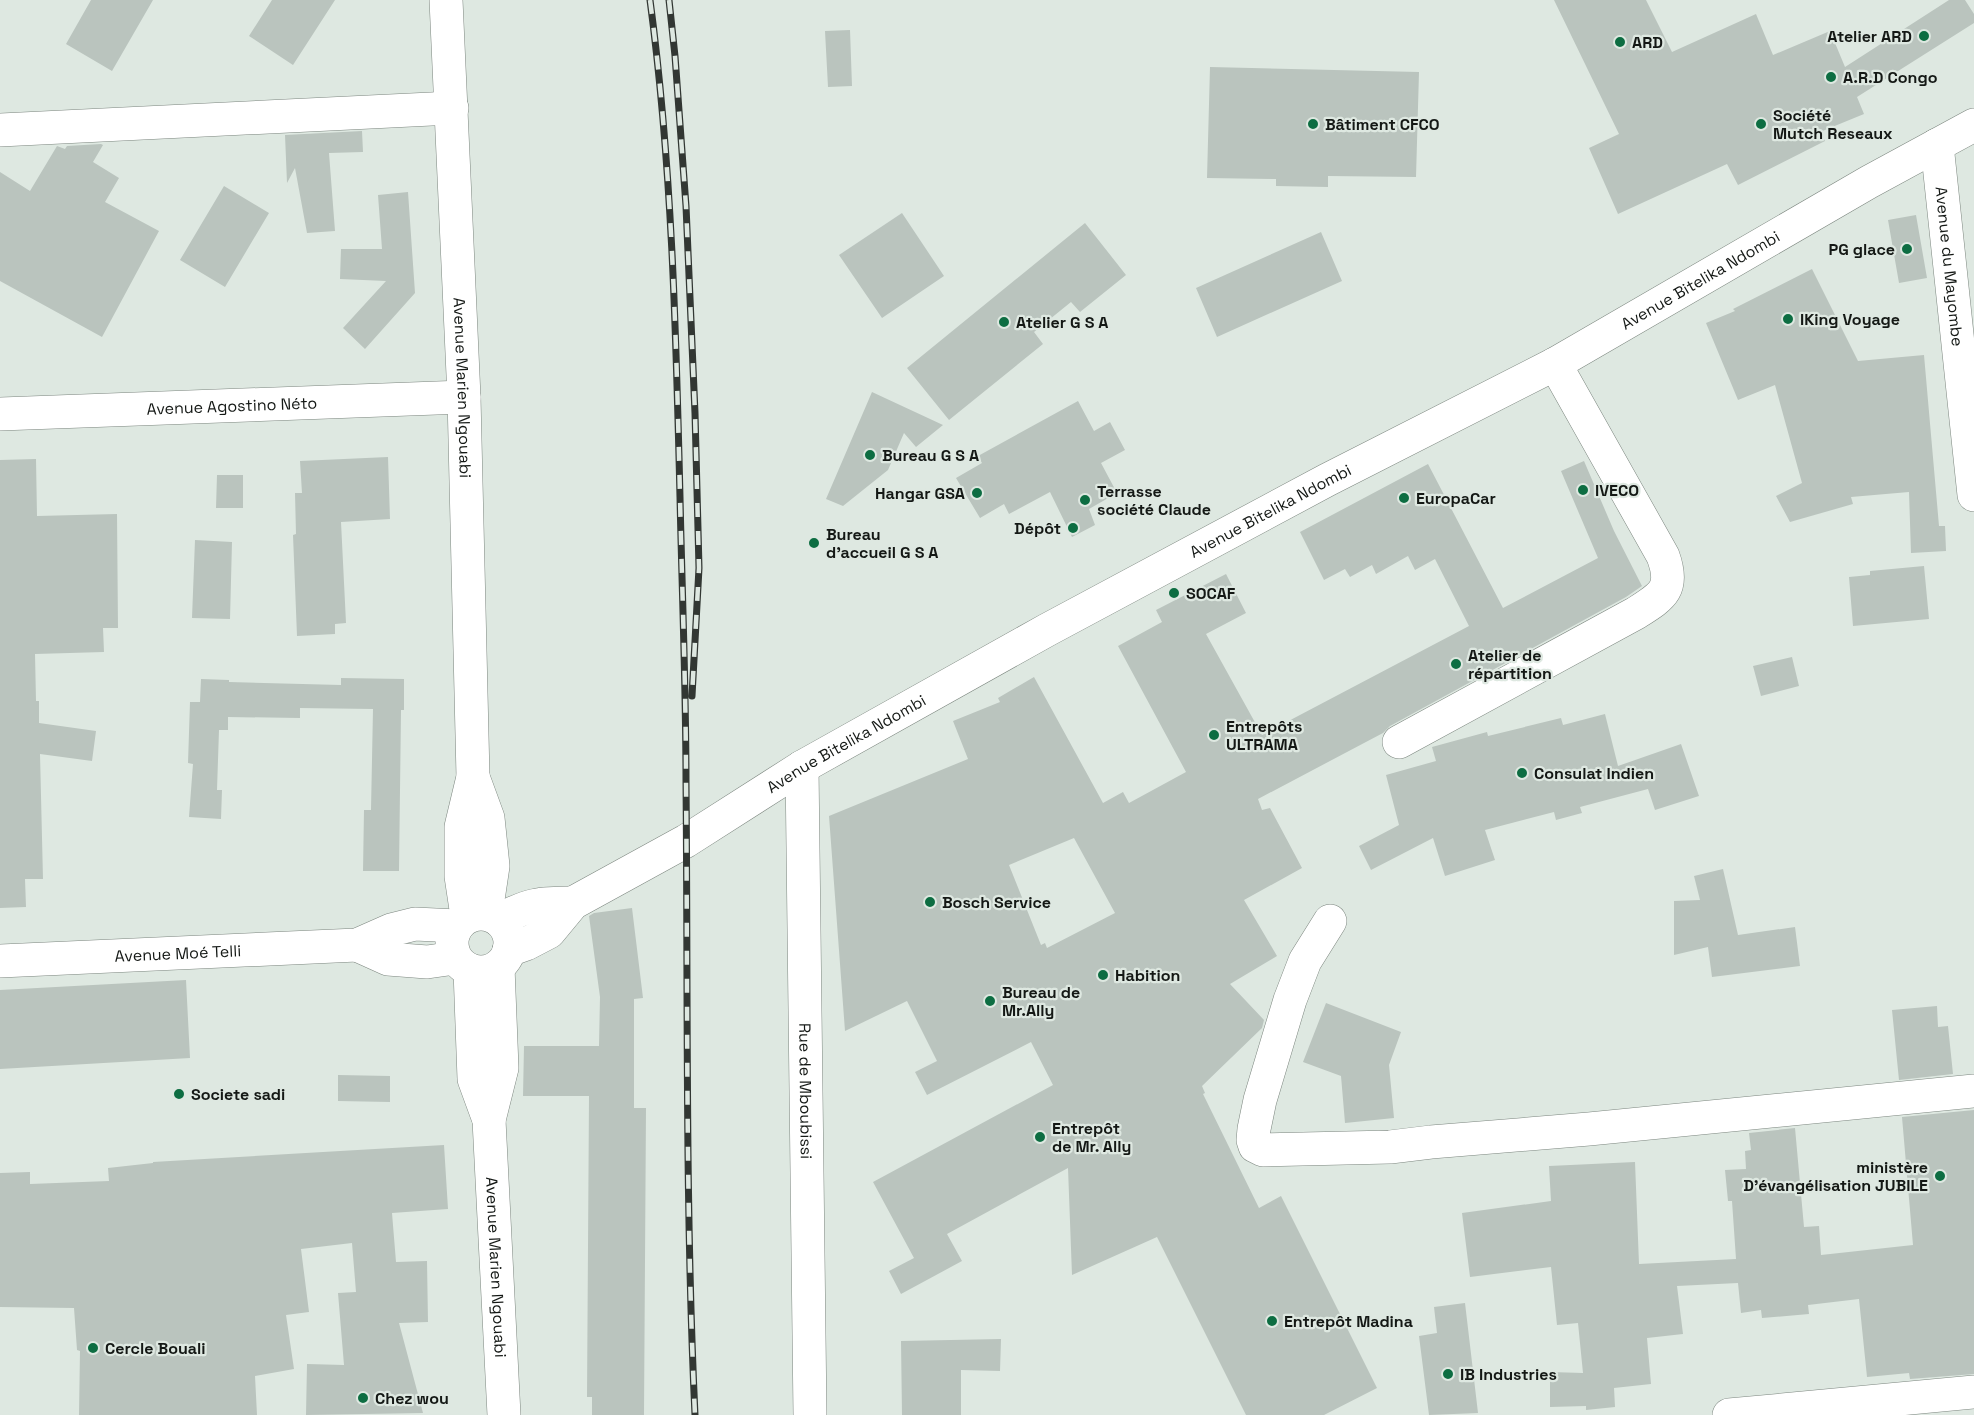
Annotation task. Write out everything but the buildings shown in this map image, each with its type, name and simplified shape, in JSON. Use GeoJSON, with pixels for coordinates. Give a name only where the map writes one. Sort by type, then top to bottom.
{"type":"FeatureCollection","features":[{"type":"Feature","properties":{"kind":"main road","name":"Avenue Marien Ngouabi"},"geometry":{"type":"LineString","coordinates":[[446,0],[464,397],[473,777],[488,818],[493,866],[480,940],[474,1079],[489,1120],[504,1415]]}},
{"type":"Feature","properties":{"kind":"main road"},"geometry":{"type":"LineString","coordinates":[[0,130],[452,108]]}},
{"type":"Feature","properties":{"kind":"main road","name":"Avenue Bitelika Ndombi"},"geometry":{"type":"LineString","coordinates":[[480,940],[519,910],[540,903],[573,903],[686,841],[802,767],[1047,630],[1296,496],[1555,364],[1869,182],[1974,125]]}},
{"type":"Feature","properties":{"kind":"main road","name":"Avenue du Mayombe"},"geometry":{"type":"LineString","coordinates":[[1937,145],[1974,495]]}},
{"type":"Feature","properties":{"kind":"main road"},"geometry":{"type":"LineString","coordinates":[[1399,742],[1636,612],[1663,592],[1668,584],[1669,576],[1663,556],[1555,364]]}},
{"type":"Feature","properties":{"kind":"main road","name":"Avenue Agostino Néto"},"geometry":{"type":"LineString","coordinates":[[0,414],[464,397]]}},
{"type":"Feature","properties":{"kind":"main road","name":"Rue de Mboubissi"},"geometry":{"type":"LineString","coordinates":[[802,767],[810,1415]]}},
{"type":"Feature","properties":{"kind":"main road"},"geometry":{"type":"LineString","coordinates":[[1330,921],[1305,961],[1278,1035],[1254,1129],[1255,1146],[1263,1150],[1390,1147],[1974,1091]]}},
{"type":"Feature","properties":{"kind":"main road","name":"Avenue Moé Telli"},"geometry":{"type":"LineString","coordinates":[[0,961],[357,945],[391,930],[415,924],[480,940]]}},
{"type":"Feature","properties":{"kind":"main road"},"geometry":{"type":"LineString","coordinates":[[1746,1414],[1974,1392]]}},
{"type":"Feature","properties":{"kind":"railway"},"geometry":{"type":"LineString","coordinates":[[650,0],[668,186],[677,373],[685,711],[688,1178],[695,1415]]}},
{"type":"Feature","properties":{"kind":"railway"},"geometry":{"type":"LineString","coordinates":[[669,0],[686,206],[695,413],[699,568],[692,696]]}},
{"type":"Feature","properties":{"kind":"place","name":"Atelier ARD"},"geometry":{"type":"Point","coordinates":[1924,36]}},
{"type":"Feature","properties":{"kind":"place","name":"ARD"},"geometry":{"type":"Point","coordinates":[1620,42]}},
{"type":"Feature","properties":{"kind":"place","name":"A.R.D Congo"},"geometry":{"type":"Point","coordinates":[1831,77]}},
{"type":"Feature","properties":{"kind":"place","name":"Bâtiment CFCO"},"geometry":{"type":"Point","coordinates":[1313,124]}},
{"type":"Feature","properties":{"kind":"place","name":"Société Mutch Reseaux"},"geometry":{"type":"Point","coordinates":[1761,124]}},
{"type":"Feature","properties":{"kind":"place","name":"PG glace"},"geometry":{"type":"Point","coordinates":[1907,249]}},
{"type":"Feature","properties":{"kind":"place","name":"IKing Voyage"},"geometry":{"type":"Point","coordinates":[1788,319]}},
{"type":"Feature","properties":{"kind":"place","name":"Atelier G S A"},"geometry":{"type":"Point","coordinates":[1004,322]}},
{"type":"Feature","properties":{"kind":"place","name":"Bureau G S A"},"geometry":{"type":"Point","coordinates":[870,455]}},
{"type":"Feature","properties":{"kind":"place","name":"IVECO"},"geometry":{"type":"Point","coordinates":[1583,490]}},
{"type":"Feature","properties":{"kind":"place","name":"Hangar GSA"},"geometry":{"type":"Point","coordinates":[977,493]}},
{"type":"Feature","properties":{"kind":"place","name":"EuropaCar"},"geometry":{"type":"Point","coordinates":[1404,498]}},
{"type":"Feature","properties":{"kind":"place","name":"Terrasse société Claude"},"geometry":{"type":"Point","coordinates":[1085,500]}},
{"type":"Feature","properties":{"kind":"place","name":"Dépôt"},"geometry":{"type":"Point","coordinates":[1073,528]}},
{"type":"Feature","properties":{"kind":"place","name":"Bureau d'accueil G S A"},"geometry":{"type":"Point","coordinates":[814,543]}},
{"type":"Feature","properties":{"kind":"place","name":"SOCAF"},"geometry":{"type":"Point","coordinates":[1174,593]}},
{"type":"Feature","properties":{"kind":"place","name":"Atelier de répartition"},"geometry":{"type":"Point","coordinates":[1456,664]}},
{"type":"Feature","properties":{"kind":"place","name":"Entrepôts ULTRAMA"},"geometry":{"type":"Point","coordinates":[1214,735]}},
{"type":"Feature","properties":{"kind":"place","name":"Consulat Indien"},"geometry":{"type":"Point","coordinates":[1522,773]}},
{"type":"Feature","properties":{"kind":"place","name":"Bosch Service"},"geometry":{"type":"Point","coordinates":[930,902]}},
{"type":"Feature","properties":{"kind":"place","name":"Habition"},"geometry":{"type":"Point","coordinates":[1103,975]}},
{"type":"Feature","properties":{"kind":"place","name":"Bureau de Mr.Ally"},"geometry":{"type":"Point","coordinates":[990,1001]}},
{"type":"Feature","properties":{"kind":"place","name":"Societe sadi"},"geometry":{"type":"Point","coordinates":[179,1094]}},
{"type":"Feature","properties":{"kind":"place","name":"Entrepôt de Mr. Ally"},"geometry":{"type":"Point","coordinates":[1040,1137]}},
{"type":"Feature","properties":{"kind":"place","name":"ministère D'évangélisation JUBILE"},"geometry":{"type":"Point","coordinates":[1940,1176]}},
{"type":"Feature","properties":{"kind":"place","name":"Entrepôt Madina"},"geometry":{"type":"Point","coordinates":[1272,1321]}},
{"type":"Feature","properties":{"kind":"place","name":"Cercle Bouali"},"geometry":{"type":"Point","coordinates":[93,1348]}},
{"type":"Feature","properties":{"kind":"place","name":"IB Industries"},"geometry":{"type":"Point","coordinates":[1448,1374]}},
{"type":"Feature","properties":{"kind":"place","name":"Chez wou"},"geometry":{"type":"Point","coordinates":[363,1398]}}]}
